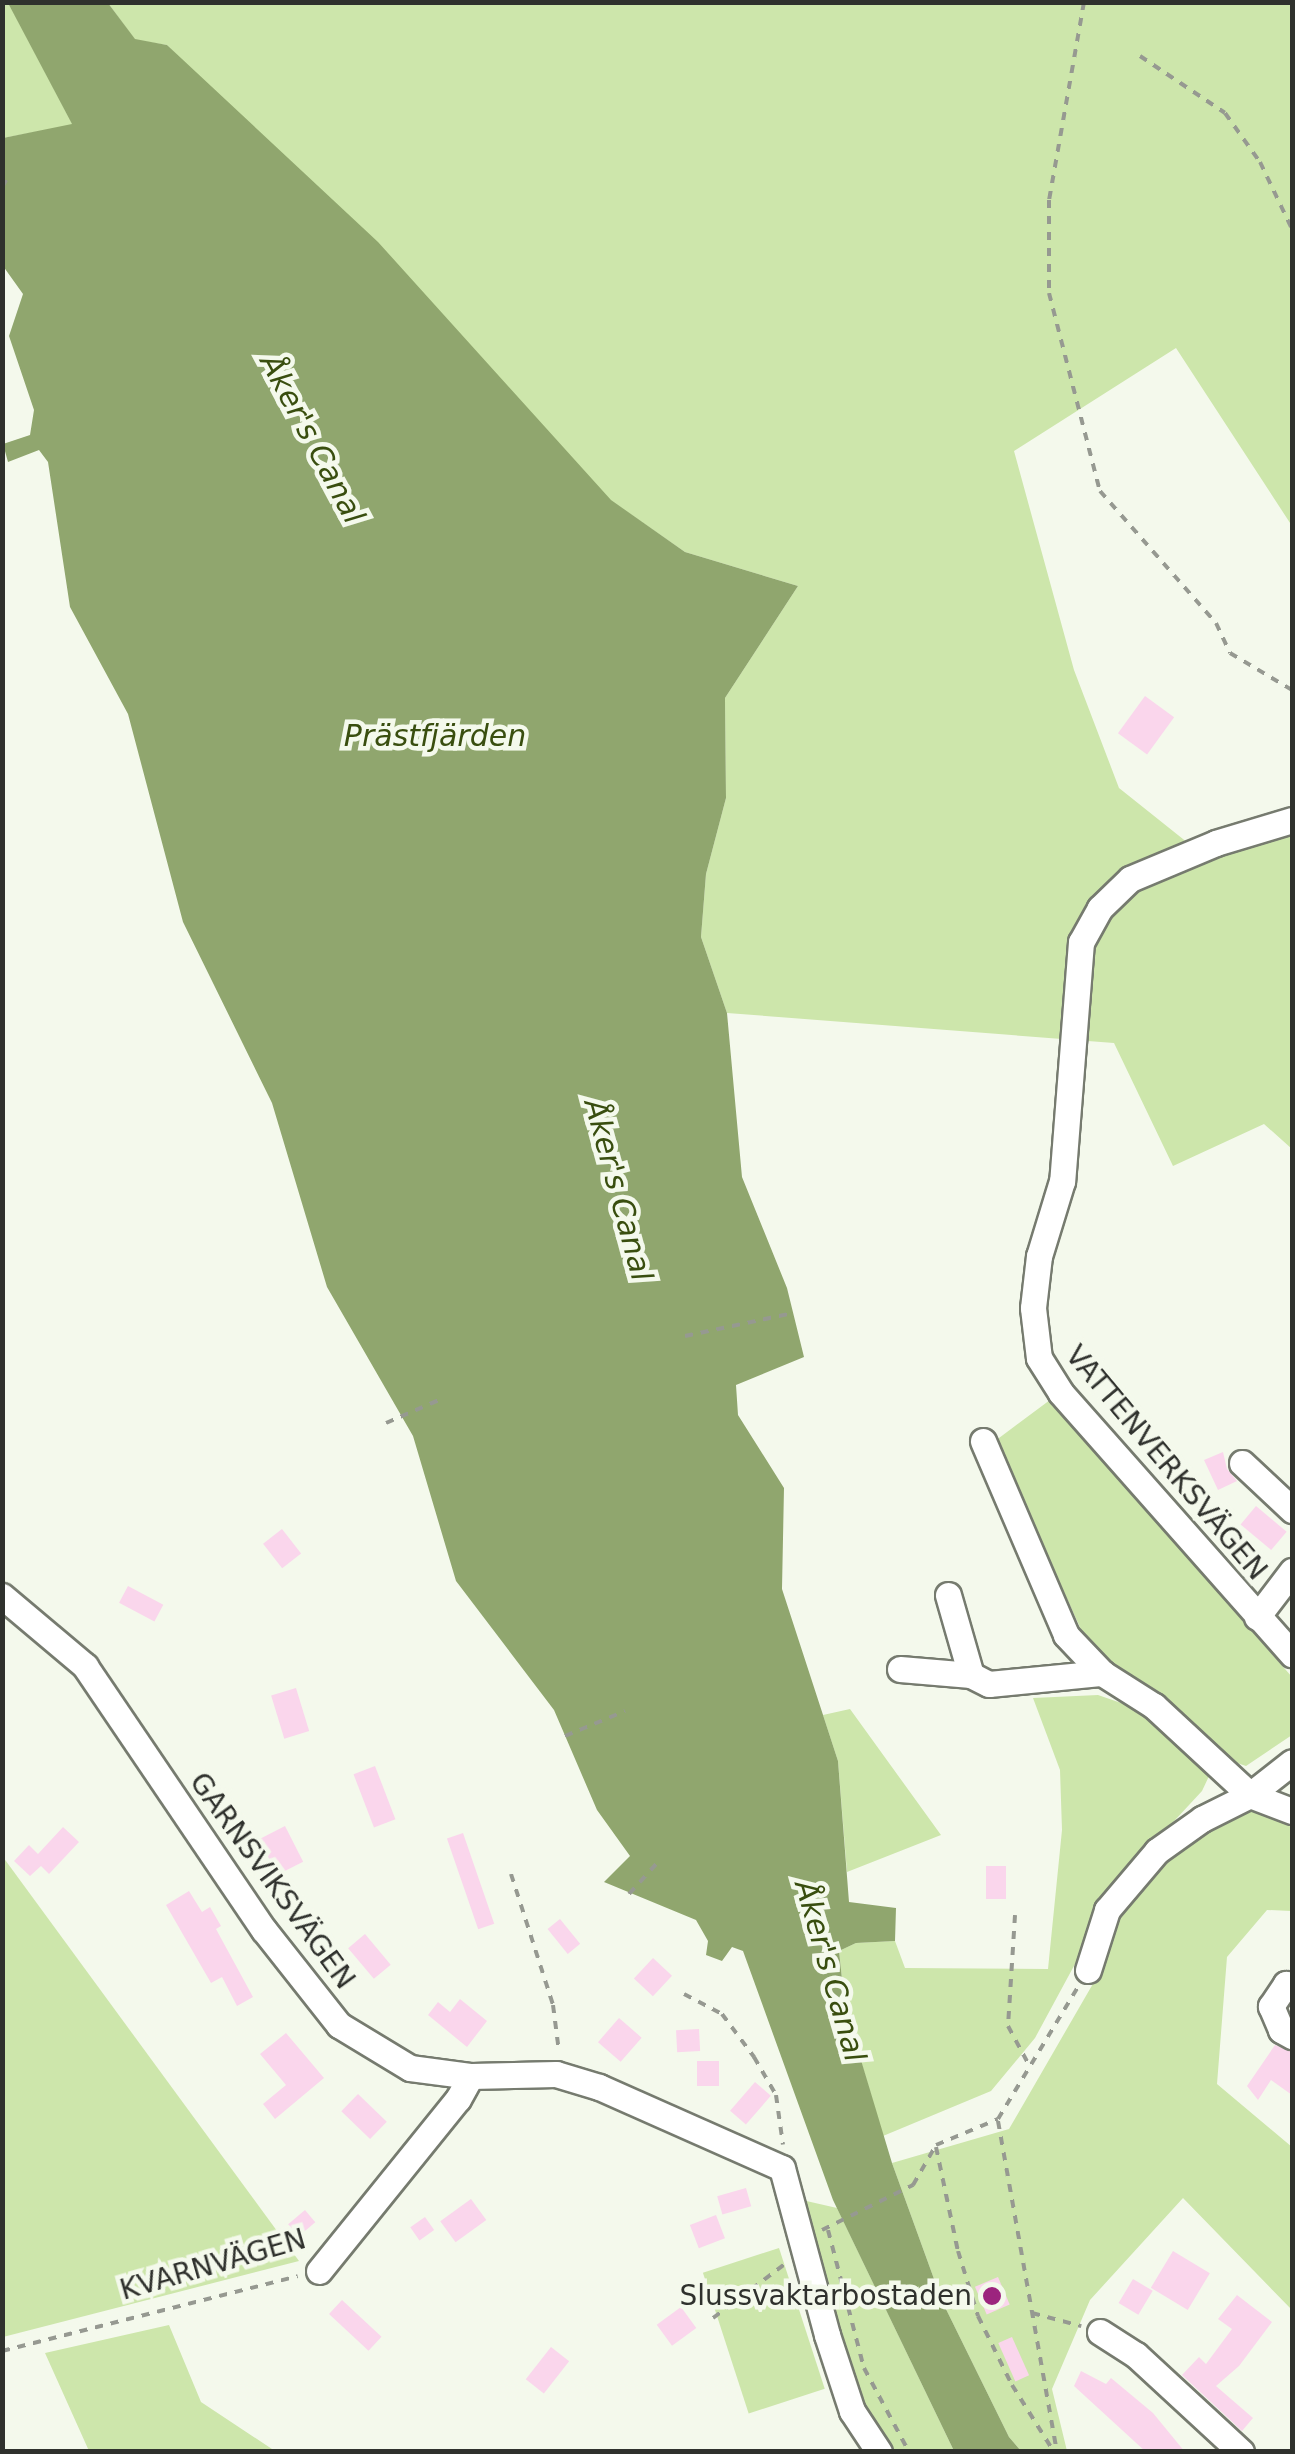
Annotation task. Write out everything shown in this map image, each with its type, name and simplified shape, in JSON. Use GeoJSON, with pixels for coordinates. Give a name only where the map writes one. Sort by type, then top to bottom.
{"type":"FeatureCollection","features":[{"type":"Feature","properties":{"kind":"street","name":"VATTENVERKSVÄGEN"},"geometry":{"type":"LineString","coordinates":[[1292,820],[1216,843],[1130,879],[1100,908],[1081,942],[1062,1180],[1039,1256],[1033,1308],[1040,1358],[1061,1393],[1292,1654]]}},
{"type":"Feature","properties":{"kind":"street"},"geometry":{"type":"LineString","coordinates":[[982,1441],[1066,1634],[1102,1673],[1154,1706],[1250,1795],[1292,1811]]}},
{"type":"Feature","properties":{"kind":"street","name":"VATTENVERKSVÄGEN"},"geometry":{"type":"LineString","coordinates":[[1242,1463],[1292,1510]]}},
{"type":"Feature","properties":{"kind":"street","name":"VATTENVERKSVÄGEN"},"geometry":{"type":"LineString","coordinates":[[1256,1617],[1292,1571]]}},
{"type":"Feature","properties":{"kind":"street"},"geometry":{"type":"LineString","coordinates":[[948,1595],[971,1674]]}},
{"type":"Feature","properties":{"kind":"street","name":"GARNSVIKSVÄGEN"},"geometry":{"type":"LineString","coordinates":[[2,1596],[84,1666],[264,1930],[338,2025],[410,2068],[470,2076],[556,2074],[616,2094],[782,2168]]}},
{"type":"Feature","properties":{"kind":"street"},"geometry":{"type":"LineString","coordinates":[[900,1669],[971,1674],[989,1684],[1102,1673]]}},
{"type":"Feature","properties":{"kind":"street"},"geometry":{"type":"LineString","coordinates":[[1088,1970],[1107,1910],[1158,1851],[1202,1819],[1250,1795],[1292,1762]]}},
{"type":"Feature","properties":{"kind":"street"},"geometry":{"type":"LineString","coordinates":[[1292,1989],[1286,1984],[1271,2006],[1282,2030],[1292,2036]]}},
{"type":"Feature","properties":{"kind":"street","name":"KVARNVÄGEN"},"geometry":{"type":"LineString","coordinates":[[319,2271],[458,2098],[470,2076]]}},
{"type":"Feature","properties":{"kind":"street"},"geometry":{"type":"LineString","coordinates":[[782,2168],[826,2335],[852,2411],[880,2452]]}},
{"type":"Feature","properties":{"kind":"street"},"geometry":{"type":"LineString","coordinates":[[1100,2332],[1136,2355],[1242,2452]]}},
{"type":"Feature","properties":{"kind":"path"},"geometry":{"type":"LineString","coordinates":[[1084,2],[1049,200],[1049,293],[1100,492],[1216,624],[1230,652],[1292,690]]}},
{"type":"Feature","properties":{"kind":"path"},"geometry":{"type":"LineString","coordinates":[[1140,56],[1224,113],[1260,162],[1290,227]]}},
{"type":"Feature","properties":{"kind":"path"},"geometry":{"type":"LineString","coordinates":[[2,187],[10,173]]}},
{"type":"Feature","properties":{"kind":"path"},"geometry":{"type":"LineString","coordinates":[[684,1336],[793,1313]]}},
{"type":"Feature","properties":{"kind":"path"},"geometry":{"type":"LineString","coordinates":[[386,1423],[439,1400]]}},
{"type":"Feature","properties":{"kind":"path"},"geometry":{"type":"LineString","coordinates":[[565,1736],[624,1711]]}},
{"type":"Feature","properties":{"kind":"path"},"geometry":{"type":"LineString","coordinates":[[629,1894],[659,1861]]}},
{"type":"Feature","properties":{"kind":"path"},"geometry":{"type":"LineString","coordinates":[[511,1874],[560,2040],[556,2074]]}},
{"type":"Feature","properties":{"kind":"path"},"geometry":{"type":"LineString","coordinates":[[1015,1915],[1008,2026],[1030,2066]]}},
{"type":"Feature","properties":{"kind":"path"},"geometry":{"type":"LineString","coordinates":[[910,2452],[864,2368],[828,2230],[913,2185],[936,2145],[998,2119],[1088,1970]]}},
{"type":"Feature","properties":{"kind":"path"},"geometry":{"type":"LineString","coordinates":[[684,1994],[722,2014],[776,2095],[782,2168]]}},
{"type":"Feature","properties":{"kind":"path"},"geometry":{"type":"LineString","coordinates":[[998,2119],[1055,2452]]}},
{"type":"Feature","properties":{"kind":"path"},"geometry":{"type":"LineString","coordinates":[[936,2145],[958,2251],[978,2316],[1012,2385],[1055,2452]]}},
{"type":"Feature","properties":{"kind":"path"},"geometry":{"type":"LineString","coordinates":[[713,2318],[774,2269],[807,2255]]}},
{"type":"Feature","properties":{"kind":"path","name":"KVARNVÄGEN"},"geometry":{"type":"LineString","coordinates":[[2,2351],[319,2271]]}},
{"type":"Feature","properties":{"kind":"path"},"geometry":{"type":"LineString","coordinates":[[1032,2314],[1100,2332]]}},
{"type":"Feature","properties":{"kind":"shaded area"},"geometry":{"type":"Polygon","coordinates":[[[8,2],[73,125],[3,138],[2,3],[8,2]]]}},
{"type":"Feature","properties":{"kind":"shaded area"},"geometry":{"type":"Polygon","coordinates":[[[108,3],[1292,3],[1292,526],[1176,348],[1014,451],[1074,670],[1119,788],[1198,851],[1292,827],[1292,1149],[1264,1124],[1173,1166],[1114,1043],[727,1013],[701,937],[706,874],[726,798],[725,698],[798,586],[685,552],[610,500],[167,45],[135,40],[108,3]]]}},
{"type":"Feature","properties":{"kind":"shaded area"},"geometry":{"type":"Polygon","coordinates":[[[1050,1400],[1292,1677],[1292,1735],[1246,1766],[1222,1758],[1158,1698],[1089,1647],[995,1441],[1050,1400]]]}},
{"type":"Feature","properties":{"kind":"shaded area"},"geometry":{"type":"Polygon","coordinates":[[[1098,1695],[1147,1712],[1210,1774],[1202,1791],[1099,1902],[1075,1964],[1035,2038],[991,2091],[883,2136],[845,2007],[839,1951],[856,1943],[895,1941],[905,1968],[1048,1969],[1062,1830],[1060,1770],[1033,1698],[1098,1695]]]}},
{"type":"Feature","properties":{"kind":"shaded area"},"geometry":{"type":"Polygon","coordinates":[[[850,1709],[941,1835],[847,1872],[838,1761],[823,1715],[850,1709]]]}},
{"type":"Feature","properties":{"kind":"shaded area"},"geometry":{"type":"Polygon","coordinates":[[[1228,1800],[1292,1806],[1292,1911],[1267,1910],[1227,1957],[1217,2084],[1292,2147],[1292,2310],[1183,2198],[1090,2300],[1052,2389],[1067,2451],[1021,2451],[1009,2437],[942,2301],[892,2163],[1009,2129],[1094,1982],[1121,1912],[1172,1852],[1228,1800]]]}},
{"type":"Feature","properties":{"kind":"shaded area"},"geometry":{"type":"Polygon","coordinates":[[[3,1857],[299,2261],[3,2337],[3,1857]]]}},
{"type":"Feature","properties":{"kind":"shaded area"},"geometry":{"type":"Polygon","coordinates":[[[802,2200],[837,2208],[954,2451],[893,2451],[861,2400],[826,2300],[802,2200]]]}},
{"type":"Feature","properties":{"kind":"shaded area"},"geometry":{"type":"Polygon","coordinates":[[[779,2248],[825,2389],[749,2413],[703,2273],[779,2248]]]}},
{"type":"Feature","properties":{"kind":"shaded area"},"geometry":{"type":"Polygon","coordinates":[[[169,2325],[201,2402],[275,2451],[89,2451],[45,2353],[169,2325]]]}},
{"type":"Feature","properties":{"kind":"water","name":"Prästfjärden"},"geometry":{"type":"Polygon","coordinates":[[[8,3],[108,3],[135,39],[167,45],[378,242],[611,500],[685,552],[798,586],[725,698],[726,798],[706,874],[701,937],[727,1013],[742,1177],[787,1288],[804,1357],[736,1385],[738,1415],[784,1488],[782,1589],[838,1761],[849,1902],[896,1908],[895,1941],[856,1943],[839,1951],[845,2007],[892,2163],[942,2301],[1009,2437],[1021,2451],[954,2451],[833,2200],[743,1951],[732,1947],[722,1961],[706,1955],[708,1941],[696,1920],[604,1882],[630,1856],[597,1810],[554,1710],[456,1581],[413,1436],[327,1287],[272,1103],[183,922],[128,714],[70,607],[48,462],[39,450],[8,462],[3,444],[30,435],[34,410],[9,336],[23,294],[3,266],[3,138],[72,124],[8,3]]]}},
{"type":"Feature","properties":{"kind":"building"},"geometry":{"type":"Polygon","coordinates":[[[1145,696],[1174,717],[1147,754],[1118,733],[1145,696]]]}},
{"type":"Feature","properties":{"kind":"building"},"geometry":{"type":"Polygon","coordinates":[[[1223,1452],[1227,1469],[1237,1481],[1218,1490],[1204,1460],[1223,1452]]]}},
{"type":"Feature","properties":{"kind":"building"},"geometry":{"type":"Polygon","coordinates":[[[1256,1506],[1287,1532],[1271,1550],[1241,1524],[1256,1506]]]}},
{"type":"Feature","properties":{"kind":"building"},"geometry":{"type":"Polygon","coordinates":[[[282,1529],[301,1553],[282,1568],[263,1544],[282,1529]]]}},
{"type":"Feature","properties":{"kind":"building"},"geometry":{"type":"Polygon","coordinates":[[[128,1586],[163,1605],[154,1622],[119,1603],[128,1586]]]}},
{"type":"Feature","properties":{"kind":"building"},"geometry":{"type":"Polygon","coordinates":[[[296,1688],[309,1731],[284,1739],[271,1696],[296,1688]]]}},
{"type":"Feature","properties":{"kind":"building"},"geometry":{"type":"Polygon","coordinates":[[[375,1766],[395,1819],[374,1827],[354,1774],[375,1766]]]}},
{"type":"Feature","properties":{"kind":"building"},"geometry":{"type":"Polygon","coordinates":[[[285,1826],[303,1862],[277,1875],[259,1839],[285,1826]]]}},
{"type":"Feature","properties":{"kind":"building"},"geometry":{"type":"Polygon","coordinates":[[[63,1827],[79,1842],[49,1874],[41,1866],[30,1876],[14,1861],[29,1845],[38,1854],[63,1827]]]}},
{"type":"Feature","properties":{"kind":"building"},"geometry":{"type":"Polygon","coordinates":[[[463,1833],[494,1924],[478,1929],[447,1839],[463,1833]]]}},
{"type":"Feature","properties":{"kind":"building"},"geometry":{"type":"Polygon","coordinates":[[[986,1866],[1006,1866],[1006,1899],[986,1899],[986,1866]]]}},
{"type":"Feature","properties":{"kind":"building"},"geometry":{"type":"Polygon","coordinates":[[[189,1891],[202,1912],[210,1907],[221,1926],[216,1929],[253,1997],[237,2006],[222,1977],[211,1983],[166,1905],[189,1891]]]}},
{"type":"Feature","properties":{"kind":"building"},"geometry":{"type":"Polygon","coordinates":[[[560,1919],[580,1944],[568,1954],[548,1929],[560,1919]]]}},
{"type":"Feature","properties":{"kind":"building"},"geometry":{"type":"Polygon","coordinates":[[[365,1934],[391,1965],[374,1979],[348,1948],[365,1934]]]}},
{"type":"Feature","properties":{"kind":"building"},"geometry":{"type":"Polygon","coordinates":[[[653,1958],[672,1976],[653,1996],[634,1978],[653,1958]]]}},
{"type":"Feature","properties":{"kind":"building"},"geometry":{"type":"Polygon","coordinates":[[[460,1999],[487,2021],[467,2047],[428,2015],[438,2002],[450,2012],[460,1999]]]}},
{"type":"Feature","properties":{"kind":"building"},"geometry":{"type":"Polygon","coordinates":[[[619,2018],[642,2038],[621,2062],[598,2042],[619,2018]]]}},
{"type":"Feature","properties":{"kind":"building"},"geometry":{"type":"Polygon","coordinates":[[[699,2029],[700,2051],[677,2052],[676,2030],[699,2029]]]}},
{"type":"Feature","properties":{"kind":"building"},"geometry":{"type":"Polygon","coordinates":[[[286,2033],[324,2078],[275,2119],[263,2104],[286,2085],[260,2054],[286,2033]]]}},
{"type":"Feature","properties":{"kind":"building"},"geometry":{"type":"Polygon","coordinates":[[[1275,2045],[1292,2052],[1292,2095],[1271,2080],[1258,2100],[1247,2086],[1275,2045]]]}},
{"type":"Feature","properties":{"kind":"building"},"geometry":{"type":"Polygon","coordinates":[[[697,2061],[719,2061],[719,2086],[697,2086],[697,2061]]]}},
{"type":"Feature","properties":{"kind":"building"},"geometry":{"type":"Polygon","coordinates":[[[755,2082],[771,2096],[746,2124],[730,2111],[755,2082]]]}},
{"type":"Feature","properties":{"kind":"building"},"geometry":{"type":"Polygon","coordinates":[[[358,2094],[387,2122],[370,2139],[341,2111],[358,2094]]]}},
{"type":"Feature","properties":{"kind":"building"},"geometry":{"type":"Polygon","coordinates":[[[746,2188],[751,2206],[722,2215],[717,2196],[746,2188]]]}},
{"type":"Feature","properties":{"kind":"building"},"geometry":{"type":"Polygon","coordinates":[[[471,2199],[486,2220],[456,2242],[440,2221],[471,2199]]]}},
{"type":"Feature","properties":{"kind":"building"},"geometry":{"type":"Polygon","coordinates":[[[305,2210],[315,2222],[298,2236],[288,2224],[305,2210]]]}},
{"type":"Feature","properties":{"kind":"building"},"geometry":{"type":"Polygon","coordinates":[[[716,2215],[725,2238],[699,2248],[690,2225],[716,2215]]]}},
{"type":"Feature","properties":{"kind":"building"},"geometry":{"type":"Polygon","coordinates":[[[425,2217],[434,2230],[419,2240],[410,2227],[425,2217]]]}},
{"type":"Feature","properties":{"kind":"building"},"geometry":{"type":"Polygon","coordinates":[[[1173,2251],[1210,2273],[1188,2310],[1151,2288],[1173,2251]]]}},
{"type":"Feature","properties":{"kind":"building","name":"Slussvaktarbostaden"},"geometry":{"type":"Polygon","coordinates":[[[998,2277],[1010,2305],[987,2314],[975,2287],[998,2277]]]}},
{"type":"Feature","properties":{"kind":"building"},"geometry":{"type":"Polygon","coordinates":[[[1133,2279],[1153,2291],[1138,2315],[1119,2303],[1133,2279]]]}},
{"type":"Feature","properties":{"kind":"building"},"geometry":{"type":"Polygon","coordinates":[[[1237,2295],[1272,2322],[1239,2366],[1216,2386],[1253,2418],[1242,2431],[1182,2375],[1199,2357],[1206,2364],[1232,2329],[1218,2319],[1237,2295]]]}},
{"type":"Feature","properties":{"kind":"building"},"geometry":{"type":"Polygon","coordinates":[[[342,2300],[381,2337],[369,2351],[329,2314],[342,2300]]]}},
{"type":"Feature","properties":{"kind":"building"},"geometry":{"type":"Polygon","coordinates":[[[681,2307],[696,2328],[672,2346],[657,2325],[681,2307]]]}},
{"type":"Feature","properties":{"kind":"building"},"geometry":{"type":"Polygon","coordinates":[[[1012,2337],[1029,2375],[1015,2381],[998,2343],[1012,2337]]]}},
{"type":"Feature","properties":{"kind":"building"},"geometry":{"type":"Polygon","coordinates":[[[551,2347],[569,2361],[544,2393],[526,2379],[551,2347]]]}},
{"type":"Feature","properties":{"kind":"building"},"geometry":{"type":"Polygon","coordinates":[[[1081,2371],[1106,2384],[1111,2378],[1153,2413],[1185,2452],[1146,2452],[1074,2386],[1081,2371]]]}},
{"type":"Feature","properties":{"kind":"place","name":"Slussvaktarbostaden"},"geometry":{"type":"Point","coordinates":[992,2296]}},
{"type":"Feature","properties":{"kind":"water label","name":"Åker's Canal"},"geometry":{"type":"Point","coordinates":[312,439]}},
{"type":"Feature","properties":{"kind":"water label","name":"Åker's Canal"},"geometry":{"type":"Point","coordinates":[618,1190]}},
{"type":"Feature","properties":{"kind":"water label","name":"Åker's Canal"},"geometry":{"type":"Point","coordinates":[830,1971]}}]}
